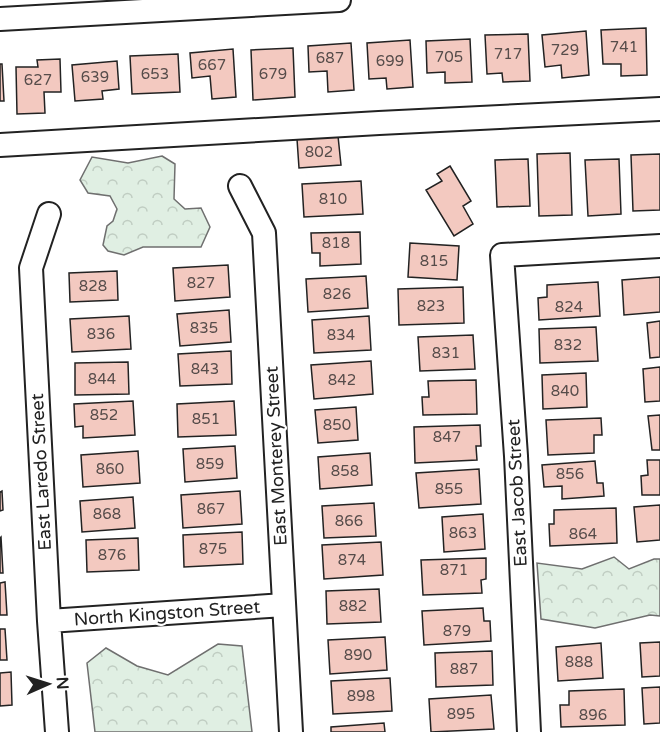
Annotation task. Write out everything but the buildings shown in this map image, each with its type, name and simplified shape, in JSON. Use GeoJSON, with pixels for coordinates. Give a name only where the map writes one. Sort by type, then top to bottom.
{"type":"FeatureCollection","features":[{"type":"Feature","properties":{"kind":"street"},"geometry":{"type":"LineString","coordinates":[[0,19],[68,8],[339,0]]}},
{"type":"Feature","properties":{"kind":"street"},"geometry":{"type":"LineString","coordinates":[[0,145],[660,109]]}},
{"type":"Feature","properties":{"kind":"street","name":"East Monterey Street"},"geometry":{"type":"LineString","coordinates":[[240,186],[264,233],[291,732]]}},
{"type":"Feature","properties":{"kind":"street","name":"East Laredo Street"},"geometry":{"type":"LineString","coordinates":[[49,214],[31,268],[57,732]]}},
{"type":"Feature","properties":{"kind":"street","name":"East Jacob Street"},"geometry":{"type":"LineString","coordinates":[[530,732],[516,456],[502,255],[660,246]]}},
{"type":"Feature","properties":{"kind":"street","name":"North Kingston Street"},"geometry":{"type":"LineString","coordinates":[[49,621],[284,605]]}},
{"type":"Feature","properties":{"kind":"green space"},"geometry":{"type":"Polygon","coordinates":[[[162,156],[175,164],[174,199],[185,209],[201,208],[210,227],[201,247],[143,247],[124,255],[108,251],[103,245],[107,226],[113,221],[117,209],[110,196],[88,193],[80,180],[92,157],[128,163],[162,156]]]}},
{"type":"Feature","properties":{"kind":"green space"},"geometry":{"type":"Polygon","coordinates":[[[614,557],[629,569],[654,559],[660,559],[660,616],[650,615],[595,628],[541,619],[537,563],[582,569],[614,557]]]}},
{"type":"Feature","properties":{"kind":"green space"},"geometry":{"type":"Polygon","coordinates":[[[218,644],[242,646],[252,732],[95,732],[87,663],[106,648],[137,666],[168,675],[218,644]]]}}]}
